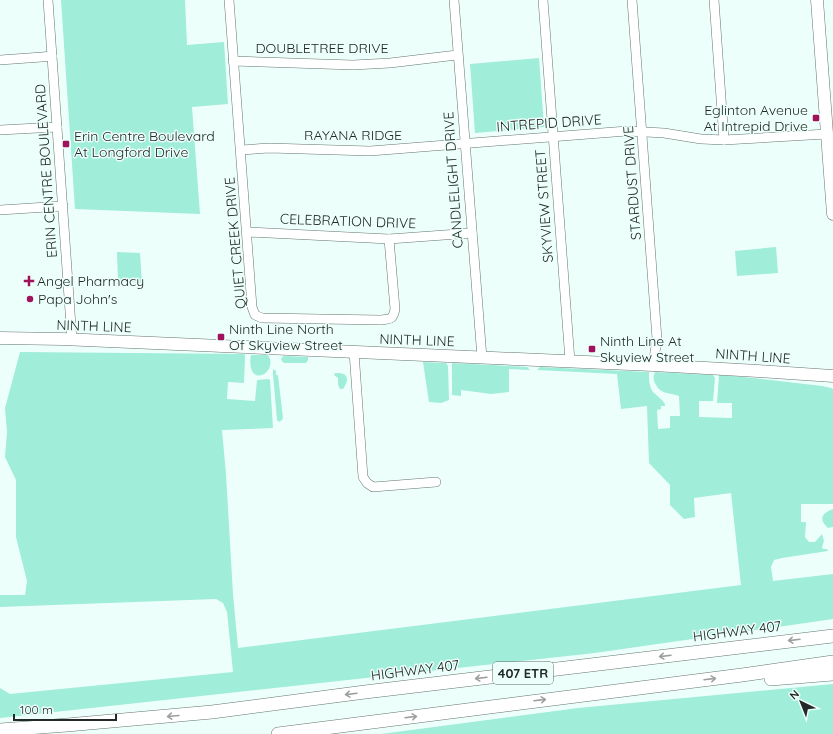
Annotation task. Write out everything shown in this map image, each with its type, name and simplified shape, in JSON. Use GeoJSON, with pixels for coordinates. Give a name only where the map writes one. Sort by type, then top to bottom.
{"type":"FeatureCollection","features":[{"type":"Feature","properties":{"kind":"highway","name":"HIGHWAY 407"},"geometry":{"type":"LineString","coordinates":[[0,730],[212,712],[380,690],[833,636]]}},
{"type":"Feature","properties":{"kind":"highway","name":"407 ETR"},"geometry":{"type":"LineString","coordinates":[[278,734],[833,662]]}},
{"type":"Feature","properties":{"kind":"highway"},"geometry":{"type":"LineString","coordinates":[[742,675],[766,679],[833,674]]}},
{"type":"Feature","properties":{"kind":"main road"},"geometry":{"type":"LineString","coordinates":[[817,0],[833,214]]}},
{"type":"Feature","properties":{"kind":"main road","name":"NINTH LINE"},"geometry":{"type":"LineString","coordinates":[[0,338],[653,365],[833,376]]}},
{"type":"Feature","properties":{"kind":"street","name":"ERIN CENTRE BOULEVARD"},"geometry":{"type":"LineString","coordinates":[[48,0],[72,340]]}},
{"type":"Feature","properties":{"kind":"street","name":"QUIET CREEK DRIVE"},"geometry":{"type":"LineString","coordinates":[[229,0],[252,307],[255,314],[262,318],[391,319],[394,316],[395,309],[389,239]]}},
{"type":"Feature","properties":{"kind":"street","name":"CANDLELIGHT DRIVE"},"geometry":{"type":"LineString","coordinates":[[454,0],[457,55],[482,358]]}},
{"type":"Feature","properties":{"kind":"street","name":"SKYVIEW STREET"},"geometry":{"type":"LineString","coordinates":[[542,0],[570,362]]}},
{"type":"Feature","properties":{"kind":"street","name":"STARDUST DRIVE"},"geometry":{"type":"LineString","coordinates":[[632,0],[657,339],[653,365]]}},
{"type":"Feature","properties":{"kind":"street"},"geometry":{"type":"LineString","coordinates":[[714,0],[724,140]]}},
{"type":"Feature","properties":{"kind":"street","name":"DOUBLETREE DRIVE"},"geometry":{"type":"LineString","coordinates":[[233,61],[353,65],[390,63],[457,55]]}},
{"type":"Feature","properties":{"kind":"street"},"geometry":{"type":"LineString","coordinates":[[0,60],[52,56]]}},
{"type":"Feature","properties":{"kind":"street"},"geometry":{"type":"LineString","coordinates":[[0,130],[57,126]]}},
{"type":"Feature","properties":{"kind":"street","name":"INTREPID DRIVE"},"geometry":{"type":"LineString","coordinates":[[465,144],[628,131],[664,133],[701,139],[724,140],[827,134]]}},
{"type":"Feature","properties":{"kind":"street","name":"RAYANA RIDGE"},"geometry":{"type":"LineString","coordinates":[[241,150],[269,148],[370,151],[465,144]]}},
{"type":"Feature","properties":{"kind":"street"},"geometry":{"type":"LineString","coordinates":[[0,210],[63,206]]}},
{"type":"Feature","properties":{"kind":"street","name":"CELEBRATION DRIVE"},"geometry":{"type":"LineString","coordinates":[[247,232],[389,239],[472,234]]}},
{"type":"Feature","properties":{"kind":"street"},"geometry":{"type":"LineString","coordinates":[[354,352],[363,477],[367,483],[374,487],[436,482]]}},
{"type":"Feature","properties":{"kind":"green space"},"geometry":{"type":"Polygon","coordinates":[[[61,0],[185,0],[187,45],[224,42],[228,104],[192,107],[200,214],[75,209],[61,0]]]}},
{"type":"Feature","properties":{"kind":"green space"},"geometry":{"type":"Polygon","coordinates":[[[539,58],[544,127],[475,133],[470,64],[539,58]]]}},
{"type":"Feature","properties":{"kind":"green space"},"geometry":{"type":"Polygon","coordinates":[[[776,247],[778,273],[737,276],[735,251],[776,247]]]}},
{"type":"Feature","properties":{"kind":"green space"},"geometry":{"type":"Polygon","coordinates":[[[117,252],[140,253],[142,283],[118,281],[117,252]]]}},
{"type":"Feature","properties":{"kind":"green space"},"geometry":{"type":"Polygon","coordinates":[[[20,352],[243,354],[245,355],[244,383],[228,382],[227,399],[255,401],[257,380],[270,380],[273,428],[222,430],[238,648],[741,585],[731,493],[694,498],[695,517],[684,519],[670,505],[670,485],[649,463],[647,406],[621,409],[617,374],[537,370],[540,367],[649,372],[653,392],[665,404],[665,406],[661,406],[661,409],[657,410],[658,429],[670,428],[670,416],[680,416],[679,396],[663,392],[658,388],[654,380],[655,372],[713,375],[715,378],[713,401],[699,401],[699,417],[732,418],[732,403],[717,403],[719,375],[831,388],[833,389],[833,504],[801,504],[801,522],[806,522],[805,537],[809,542],[815,542],[822,534],[824,541],[822,547],[828,551],[774,560],[771,567],[773,581],[833,574],[833,619],[595,653],[0,718],[0,688],[10,694],[233,672],[227,612],[223,603],[216,599],[0,607],[0,595],[25,595],[27,581],[16,537],[16,480],[5,457],[7,432],[5,408],[20,352]]]}},
{"type":"Feature","properties":{"kind":"green space"},"geometry":{"type":"Polygon","coordinates":[[[251,355],[268,355],[270,366],[265,374],[257,375],[253,373],[250,364],[251,355]]]}},
{"type":"Feature","properties":{"kind":"green space"},"geometry":{"type":"Polygon","coordinates":[[[283,356],[308,357],[308,360],[306,363],[284,363],[281,359],[283,356]]]}},
{"type":"Feature","properties":{"kind":"green space"},"geometry":{"type":"Polygon","coordinates":[[[423,362],[446,363],[448,366],[449,400],[441,403],[429,402],[423,362]]]}},
{"type":"Feature","properties":{"kind":"green space"},"geometry":{"type":"Polygon","coordinates":[[[453,363],[527,367],[530,370],[509,369],[509,392],[491,394],[461,390],[461,396],[452,395],[453,363]]]}},
{"type":"Feature","properties":{"kind":"green space"},"geometry":{"type":"Polygon","coordinates":[[[273,369],[276,371],[276,375],[278,375],[283,418],[279,422],[277,420],[273,369]]]}},
{"type":"Feature","properties":{"kind":"green space"},"geometry":{"type":"Polygon","coordinates":[[[335,373],[345,375],[347,379],[343,389],[340,389],[338,385],[338,378],[334,375],[335,373]]]}},
{"type":"Feature","properties":{"kind":"green space"},"geometry":{"type":"Polygon","coordinates":[[[833,509],[833,527],[828,528],[822,519],[826,512],[833,509]]]}},
{"type":"Feature","properties":{"kind":"green space"},"geometry":{"type":"Polygon","coordinates":[[[833,684],[833,734],[381,734],[578,708],[833,684]]]}},
{"type":"Feature","properties":{"kind":"place","name":"Eglinton Avenue At Intrepid Drive"},"geometry":{"type":"Point","coordinates":[816,118]}},
{"type":"Feature","properties":{"kind":"place","name":"Erin Centre Boulevard At Longford Drive"},"geometry":{"type":"Point","coordinates":[66,144]}},
{"type":"Feature","properties":{"kind":"place","name":"Angel Pharmacy"},"geometry":{"type":"Point","coordinates":[29,281]}},
{"type":"Feature","properties":{"kind":"place","name":"Papa John's"},"geometry":{"type":"Point","coordinates":[30,299]}},
{"type":"Feature","properties":{"kind":"place","name":"Ninth Line North Of Skyview Street"},"geometry":{"type":"Point","coordinates":[221,337]}},
{"type":"Feature","properties":{"kind":"place","name":"Ninth Line At Skyview Street"},"geometry":{"type":"Point","coordinates":[592,349]}}]}
